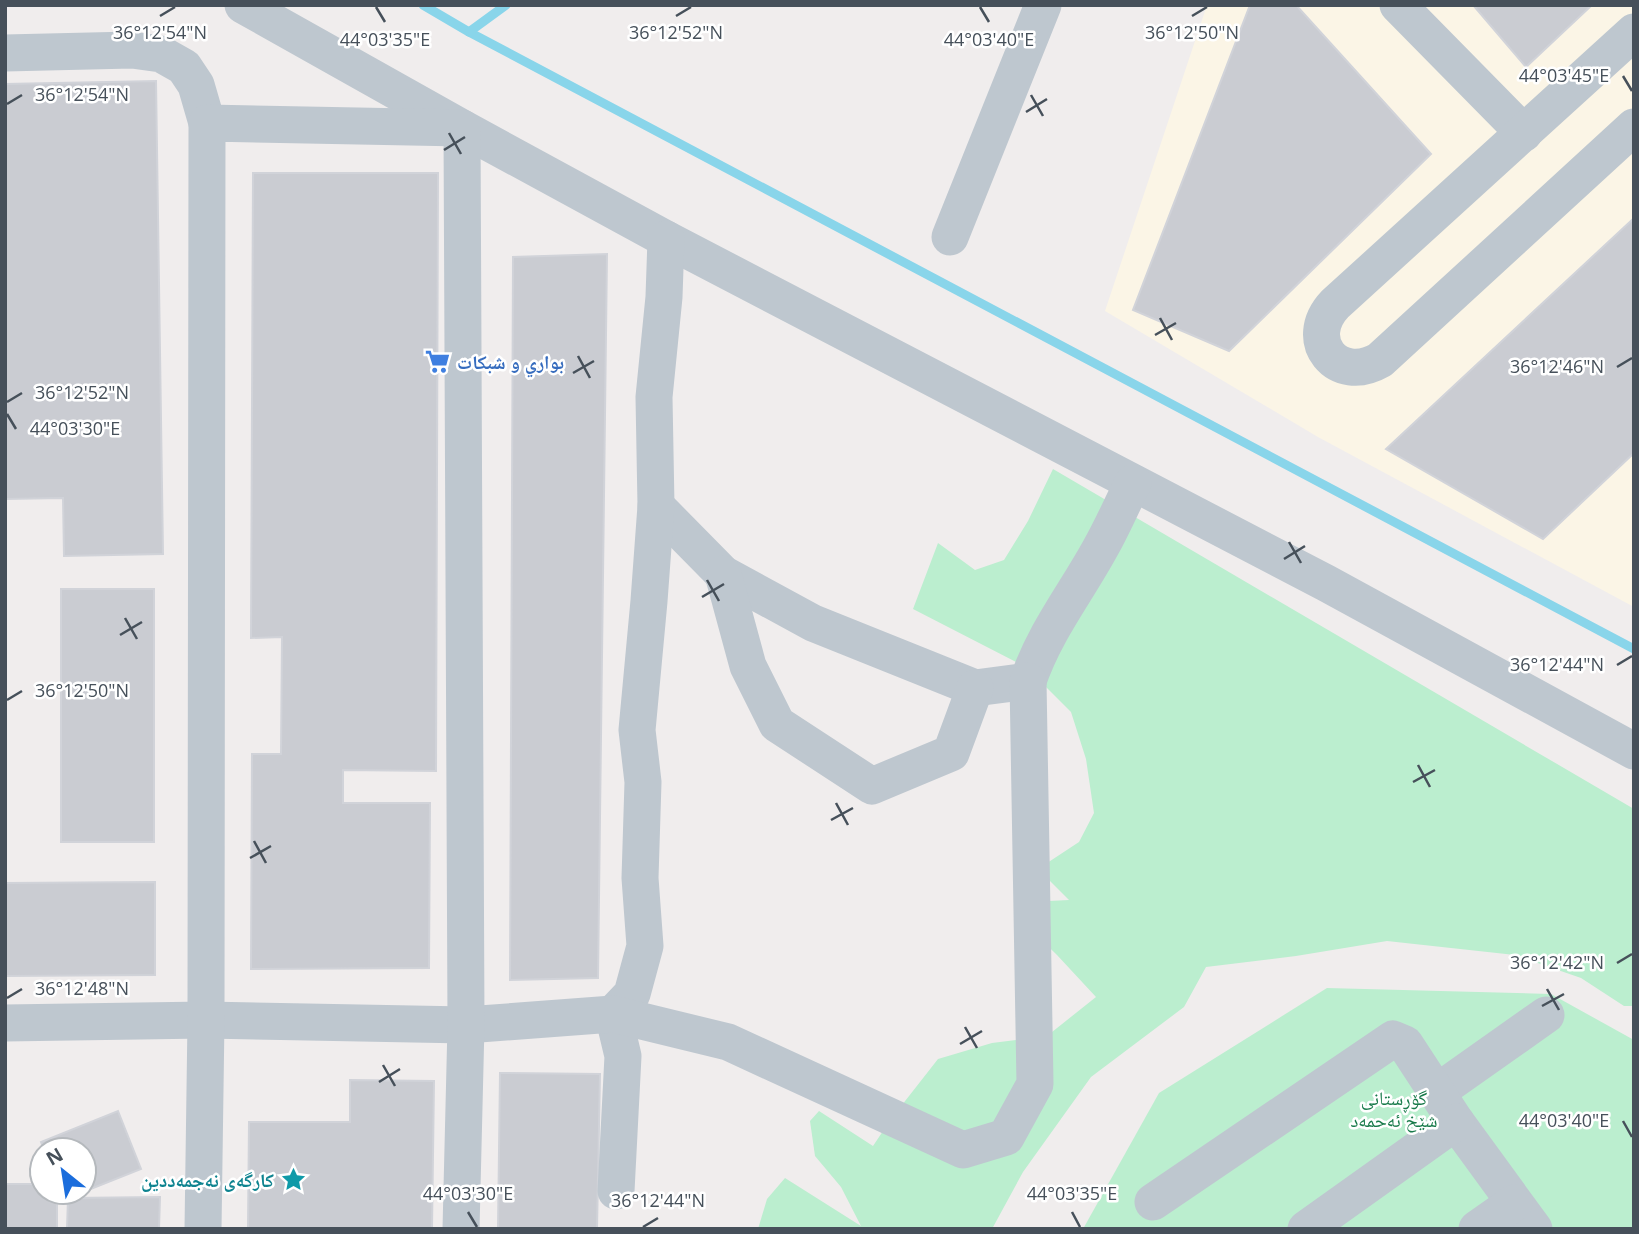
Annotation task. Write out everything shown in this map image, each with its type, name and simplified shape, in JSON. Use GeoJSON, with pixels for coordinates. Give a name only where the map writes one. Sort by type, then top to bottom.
{"type":"FeatureCollection","features":[{"type":"Feature","properties":{"kind":"street"},"geometry":{"type":"LineString","coordinates":[[243,5],[666,239],[1326,583],[1634,751]]}},
{"type":"Feature","properties":{"kind":"street"},"geometry":{"type":"LineString","coordinates":[[950,237],[1043,5]]}},
{"type":"Feature","properties":{"kind":"street"},"geometry":{"type":"LineString","coordinates":[[1398,5],[1524,133]]}},
{"type":"Feature","properties":{"kind":"street"},"geometry":{"type":"LineString","coordinates":[[1634,32],[1326,314],[1321,338],[1325,350],[1333,360],[1344,366],[1369,366],[1380,360],[1634,127]]}},
{"type":"Feature","properties":{"kind":"street"},"geometry":{"type":"LineString","coordinates":[[5,53],[132,50],[161,54],[184,67],[196,85],[207,123],[204,1229]]}},
{"type":"Feature","properties":{"kind":"street"},"geometry":{"type":"LineString","coordinates":[[207,123],[462,128]]}},
{"type":"Feature","properties":{"kind":"street"},"geometry":{"type":"LineString","coordinates":[[461,1229],[466,1025],[462,128]]}},
{"type":"Feature","properties":{"kind":"street"},"geometry":{"type":"LineString","coordinates":[[613,1014],[632,994],[645,946],[640,878],[643,782],[637,730],[656,506],[654,397],[664,297],[666,239]]}},
{"type":"Feature","properties":{"kind":"street"},"geometry":{"type":"LineString","coordinates":[[5,1023],[206,1020],[466,1025],[613,1014],[728,1042],[963,1150],[1006,1137],[1035,1084],[1028,681],[1036,657],[1101,547],[1133,483]]}},
{"type":"Feature","properties":{"kind":"street"},"geometry":{"type":"LineString","coordinates":[[656,506],[723,573],[813,623],[975,688],[1028,681]]}},
{"type":"Feature","properties":{"kind":"street"},"geometry":{"type":"LineString","coordinates":[[723,573],[748,666],[777,724],[872,786],[950,753],[975,688]]}},
{"type":"Feature","properties":{"kind":"street"},"geometry":{"type":"LineString","coordinates":[[613,1014],[623,1056],[616,1191]]}},
{"type":"Feature","properties":{"kind":"street"},"geometry":{"type":"LineString","coordinates":[[1437,1092],[1546,1015]]}},
{"type":"Feature","properties":{"kind":"street"},"geometry":{"type":"LineString","coordinates":[[1153,1202],[1393,1039],[1405,1044],[1456,1122],[1524,1216],[1477,1229]]}},
{"type":"Feature","properties":{"kind":"street"},"geometry":{"type":"LineString","coordinates":[[1306,1229],[1456,1122]]}},
{"type":"Feature","properties":{"kind":"shaded area"},"geometry":{"type":"Polygon","coordinates":[[[1207,5],[1634,5],[1634,607],[1318,437],[1105,311],[1207,5]]]}},
{"type":"Feature","properties":{"kind":"green space"},"geometry":{"type":"Polygon","coordinates":[[[1053,469],[1634,809],[1634,1006],[1624,1006],[1581,978],[1515,955],[1387,941],[1206,967],[1184,1007],[1091,1077],[1023,1172],[992,1229],[758,1229],[767,1199],[785,1178],[861,1226],[841,1187],[815,1156],[810,1121],[819,1111],[873,1146],[938,1059],[992,1043],[1047,1036],[1096,997],[1017,916],[1028,902],[1069,900],[1038,869],[1079,842],[1094,813],[1086,759],[1071,712],[1026,667],[913,609],[938,543],[975,570],[1004,560],[1028,521],[1053,469]]]}},
{"type":"Feature","properties":{"kind":"green space","name":"گۆڕستانی شێخ ئەحمەد"},"geometry":{"type":"Polygon","coordinates":[[[1327,988],[1551,994],[1634,1040],[1634,1229],[1083,1229],[1159,1093],[1327,988]]]}},
{"type":"Feature","properties":{"kind":"building"},"geometry":{"type":"Polygon","coordinates":[[[1250,5],[1296,5],[1431,154],[1229,351],[1133,310],[1250,5]]]}},
{"type":"Feature","properties":{"kind":"building"},"geometry":{"type":"Polygon","coordinates":[[[1473,5],[1592,5],[1526,67],[1473,5]]]}},
{"type":"Feature","properties":{"kind":"building"},"geometry":{"type":"Polygon","coordinates":[[[156,81],[163,554],[64,556],[63,498],[5,499],[5,84],[156,81]]]}},
{"type":"Feature","properties":{"kind":"building"},"geometry":{"type":"Polygon","coordinates":[[[253,173],[438,173],[436,771],[343,770],[343,803],[430,803],[429,968],[251,969],[252,754],[281,754],[282,637],[251,638],[253,173]]]}},
{"type":"Feature","properties":{"kind":"building"},"geometry":{"type":"Polygon","coordinates":[[[1634,218],[1634,453],[1543,539],[1386,449],[1634,218]]]}},
{"type":"Feature","properties":{"kind":"building"},"geometry":{"type":"Polygon","coordinates":[[[607,254],[598,978],[510,980],[513,257],[607,254]]]}},
{"type":"Feature","properties":{"kind":"building"},"geometry":{"type":"Polygon","coordinates":[[[61,589],[154,589],[154,842],[61,842],[61,589]]]}},
{"type":"Feature","properties":{"kind":"building"},"geometry":{"type":"Polygon","coordinates":[[[155,882],[155,975],[5,976],[5,883],[155,882]]]}},
{"type":"Feature","properties":{"kind":"building"},"geometry":{"type":"Polygon","coordinates":[[[500,1073],[600,1074],[597,1229],[498,1229],[500,1073]]]}},
{"type":"Feature","properties":{"kind":"building"},"geometry":{"type":"Polygon","coordinates":[[[350,1080],[434,1081],[432,1229],[248,1229],[249,1122],[350,1122],[350,1080]]]}},
{"type":"Feature","properties":{"kind":"building"},"geometry":{"type":"Polygon","coordinates":[[[118,1111],[141,1169],[98,1186],[98,1136],[56,1136],[118,1111]]]}},
{"type":"Feature","properties":{"kind":"building"},"geometry":{"type":"Polygon","coordinates":[[[5,1184],[28,1184],[28,1206],[57,1206],[57,1229],[5,1229],[5,1184]]]}},
{"type":"Feature","properties":{"kind":"building"},"geometry":{"type":"Polygon","coordinates":[[[160,1197],[159,1229],[67,1229],[68,1206],[98,1206],[98,1198],[160,1197]]]}},
{"type":"Feature","properties":{"kind":"waterway"},"geometry":{"type":"LineString","coordinates":[[423,5],[469,32],[1634,649]]}},
{"type":"Feature","properties":{"kind":"waterway"},"geometry":{"type":"LineString","coordinates":[[469,32],[506,5]]}},
{"type":"Feature","properties":{"kind":"place","name":"بواري و شبكات"},"geometry":{"type":"Point","coordinates":[437,362]}},
{"type":"Feature","properties":{"kind":"place","name":"کارگەی نەجمەددین"},"geometry":{"type":"Point","coordinates":[294,1180]}}]}
